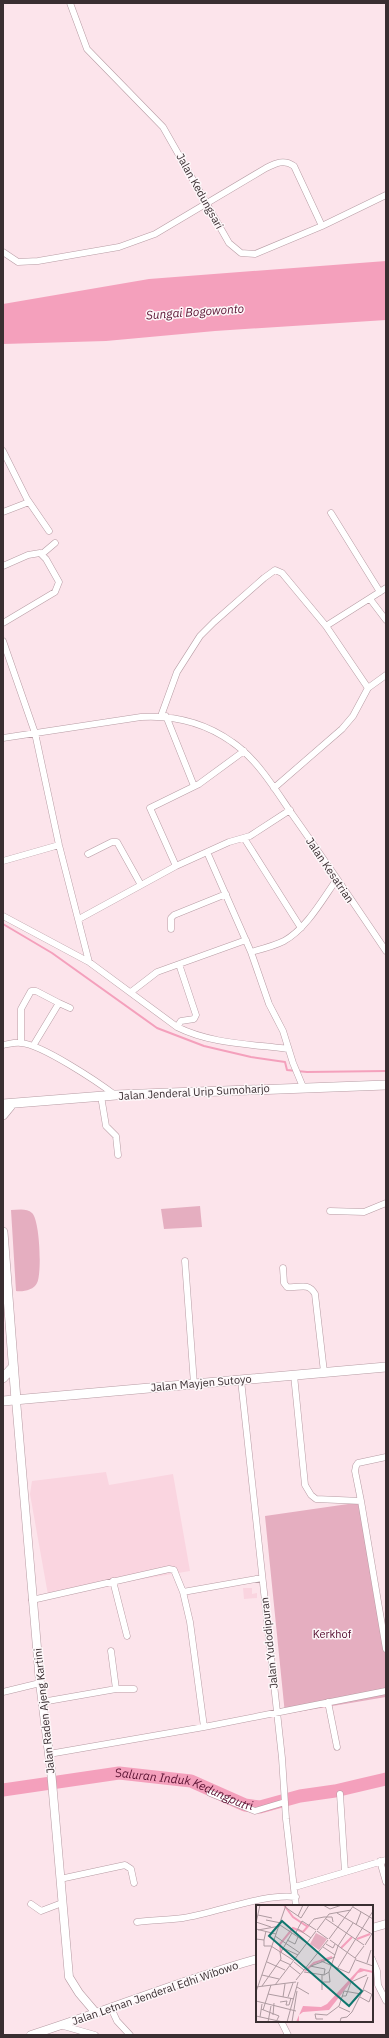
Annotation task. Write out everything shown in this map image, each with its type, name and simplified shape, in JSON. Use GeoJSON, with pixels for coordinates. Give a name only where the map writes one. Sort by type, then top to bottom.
{"type":"FeatureCollection","features":[{"type":"Feature","properties":{"kind":"main road","name":"Jalan Jenderal Urip Sumoharjo"},"geometry":{"type":"LineString","coordinates":[[7,1104],[116,1095],[301,1083],[386,1085]]}},
{"type":"Feature","properties":{"kind":"main road"},"geometry":{"type":"LineString","coordinates":[[3,1115],[7,1104]]}},
{"type":"Feature","properties":{"kind":"main road"},"geometry":{"type":"LineString","coordinates":[[3,1232],[16,1400]]}},
{"type":"Feature","properties":{"kind":"main road"},"geometry":{"type":"LineString","coordinates":[[3,1378],[13,1367]]}},
{"type":"Feature","properties":{"kind":"main road","name":"Jalan Mayjen Sutoyo"},"geometry":{"type":"LineString","coordinates":[[3,1401],[386,1367]]}},
{"type":"Feature","properties":{"kind":"street","name":"Jalan Kedungsari"},"geometry":{"type":"LineString","coordinates":[[70,3],[88,49],[163,126],[230,244],[242,252],[256,254],[322,226],[386,195]]}},
{"type":"Feature","properties":{"kind":"street"},"geometry":{"type":"LineString","coordinates":[[3,252],[18,262],[119,247],[155,234],[266,168],[283,161],[294,166],[322,226]]}},
{"type":"Feature","properties":{"kind":"street"},"geometry":{"type":"LineString","coordinates":[[3,451],[29,502],[49,531]]}},
{"type":"Feature","properties":{"kind":"street"},"geometry":{"type":"LineString","coordinates":[[3,512],[29,502]]}},
{"type":"Feature","properties":{"kind":"street"},"geometry":{"type":"LineString","coordinates":[[330,513],[380,592]]}},
{"type":"Feature","properties":{"kind":"street"},"geometry":{"type":"LineString","coordinates":[[42,554],[55,542]]}},
{"type":"Feature","properties":{"kind":"street"},"geometry":{"type":"LineString","coordinates":[[3,566],[34,553],[42,554],[58,578],[59,582],[57,590],[34,606],[3,623]]}},
{"type":"Feature","properties":{"kind":"street"},"geometry":{"type":"LineString","coordinates":[[194,786],[163,716],[177,672],[200,636],[272,571],[279,571],[282,573],[326,626],[368,688]]}},
{"type":"Feature","properties":{"kind":"street"},"geometry":{"type":"LineString","coordinates":[[326,626],[386,588]]}},
{"type":"Feature","properties":{"kind":"street"},"geometry":{"type":"LineString","coordinates":[[370,599],[386,620]]}},
{"type":"Feature","properties":{"kind":"street"},"geometry":{"type":"LineString","coordinates":[[3,641],[35,733],[59,845],[89,962]]}},
{"type":"Feature","properties":{"kind":"street"},"geometry":{"type":"LineString","coordinates":[[274,788],[342,729],[353,716],[368,688],[386,675]]}},
{"type":"Feature","properties":{"kind":"street","name":"Jalan Kesatrian"},"geometry":{"type":"LineString","coordinates":[[3,738],[141,717],[163,716],[200,724],[217,732],[244,751],[274,788],[386,951]]}},
{"type":"Feature","properties":{"kind":"street"},"geometry":{"type":"LineString","coordinates":[[176,866],[150,808],[210,777],[244,751]]}},
{"type":"Feature","properties":{"kind":"street"},"geometry":{"type":"LineString","coordinates":[[79,919],[176,866],[260,830],[290,810]]}},
{"type":"Feature","properties":{"kind":"street"},"geometry":{"type":"LineString","coordinates":[[244,838],[301,928]]}},
{"type":"Feature","properties":{"kind":"street"},"geometry":{"type":"LineString","coordinates":[[88,854],[109,843],[117,842],[141,885]]}},
{"type":"Feature","properties":{"kind":"street"},"geometry":{"type":"LineString","coordinates":[[3,861],[59,845]]}},
{"type":"Feature","properties":{"kind":"street"},"geometry":{"type":"LineString","coordinates":[[207,852],[251,952],[269,1004],[283,1031],[293,1064],[301,1083]]}},
{"type":"Feature","properties":{"kind":"street"},"geometry":{"type":"LineString","coordinates":[[251,952],[283,941],[301,928],[337,879]]}},
{"type":"Feature","properties":{"kind":"street"},"geometry":{"type":"LineString","coordinates":[[171,929],[171,918],[174,915],[226,894]]}},
{"type":"Feature","properties":{"kind":"street"},"geometry":{"type":"LineString","coordinates":[[3,916],[89,962],[177,1027],[203,1038],[288,1049]]}},
{"type":"Feature","properties":{"kind":"street"},"geometry":{"type":"LineString","coordinates":[[130,992],[157,972],[246,940]]}},
{"type":"Feature","properties":{"kind":"street"},"geometry":{"type":"LineString","coordinates":[[177,1027],[181,1021],[194,1019],[196,1015],[179,964]]}},
{"type":"Feature","properties":{"kind":"street"},"geometry":{"type":"LineString","coordinates":[[22,1043],[21,1009],[31,991],[36,991],[70,1008]]}},
{"type":"Feature","properties":{"kind":"street"},"geometry":{"type":"LineString","coordinates":[[33,1046],[59,1003]]}},
{"type":"Feature","properties":{"kind":"street"},"geometry":{"type":"LineString","coordinates":[[3,1045],[22,1043],[33,1046],[77,1070],[116,1095]]}},
{"type":"Feature","properties":{"kind":"street"},"geometry":{"type":"LineString","coordinates":[[102,1096],[106,1126],[116,1136],[118,1155]]}},
{"type":"Feature","properties":{"kind":"street"},"geometry":{"type":"LineString","coordinates":[[330,1211],[364,1212],[386,1203]]}},
{"type":"Feature","properties":{"kind":"street"},"geometry":{"type":"LineString","coordinates":[[185,1261],[194,1384]]}},
{"type":"Feature","properties":{"kind":"street"},"geometry":{"type":"LineString","coordinates":[[284,1268],[284,1283],[286,1287],[303,1285],[311,1288],[315,1294],[324,1372]]}},
{"type":"Feature","properties":{"kind":"street"},"geometry":{"type":"LineString","coordinates":[[294,1375],[307,1490],[316,1499],[361,1501]]}},
{"type":"Feature","properties":{"kind":"street","name":"Jalan Yudodipuran"},"geometry":{"type":"LineString","coordinates":[[241,1380],[285,1788],[286,1819],[296,1905]]}},
{"type":"Feature","properties":{"kind":"street","name":"Jalan Raden Ajeng Kartini"},"geometry":{"type":"LineString","coordinates":[[16,1400],[32,1600],[42,1702],[49,1754],[69,1977],[78,1993],[96,2013]]}},
{"type":"Feature","properties":{"kind":"street"},"geometry":{"type":"LineString","coordinates":[[386,1457],[358,1463],[355,1471],[386,1649]]}},
{"type":"Feature","properties":{"kind":"street"},"geometry":{"type":"LineString","coordinates":[[32,1600],[172,1568],[176,1572],[183,1592],[195,1647],[204,1727]]}},
{"type":"Feature","properties":{"kind":"street"},"geometry":{"type":"LineString","coordinates":[[183,1592],[262,1578]]}},
{"type":"Feature","properties":{"kind":"street"},"geometry":{"type":"LineString","coordinates":[[114,1581],[126,1636]]}},
{"type":"Feature","properties":{"kind":"street"},"geometry":{"type":"LineString","coordinates":[[111,1651],[116,1689]]}},
{"type":"Feature","properties":{"kind":"street"},"geometry":{"type":"LineString","coordinates":[[3,1692],[40,1683]]}},
{"type":"Feature","properties":{"kind":"street"},"geometry":{"type":"LineString","coordinates":[[42,1702],[116,1689],[134,1689]]}},
{"type":"Feature","properties":{"kind":"street"},"geometry":{"type":"LineString","coordinates":[[49,1754],[204,1727],[386,1691]]}},
{"type":"Feature","properties":{"kind":"street"},"geometry":{"type":"LineString","coordinates":[[328,1702],[337,1747]]}},
{"type":"Feature","properties":{"kind":"street"},"geometry":{"type":"LineString","coordinates":[[210,1793],[255,1811],[285,1802]]}},
{"type":"Feature","properties":{"kind":"street"},"geometry":{"type":"LineString","coordinates":[[340,1794],[345,1872]]}},
{"type":"Feature","properties":{"kind":"street"},"geometry":{"type":"LineString","coordinates":[[295,1887],[383,1860],[386,1882]]}},
{"type":"Feature","properties":{"kind":"street"},"geometry":{"type":"LineString","coordinates":[[60,1879],[125,1865],[131,1869],[134,1883]]}},
{"type":"Feature","properties":{"kind":"street"},"geometry":{"type":"LineString","coordinates":[[137,1922],[182,1919],[269,1899],[287,1896],[296,1897]]}},
{"type":"Feature","properties":{"kind":"street"},"geometry":{"type":"LineString","coordinates":[[31,1904],[41,1911],[62,1903]]}},
{"type":"Feature","properties":{"kind":"street"},"geometry":{"type":"LineString","coordinates":[[373,1928],[386,1924]]}},
{"type":"Feature","properties":{"kind":"street","name":"Jalan Letnan Jenderal Edhi Wibowo"},"geometry":{"type":"LineString","coordinates":[[31,2035],[44,2033],[60,2025],[210,1973],[256,1960]]}},
{"type":"Feature","properties":{"kind":"street"},"geometry":{"type":"LineString","coordinates":[[373,1961],[377,1971],[378,1985],[386,2001]]}},
{"type":"Feature","properties":{"kind":"street"},"geometry":{"type":"LineString","coordinates":[[111,2008],[117,2021],[130,2035]]}},
{"type":"Feature","properties":{"kind":"street"},"geometry":{"type":"LineString","coordinates":[[282,2022],[288,2035]]}},
{"type":"Feature","properties":{"kind":"street"},"geometry":{"type":"LineString","coordinates":[[60,2025],[95,2035]]}},
{"type":"Feature","properties":{"kind":"shaded area"},"geometry":{"type":"Polygon","coordinates":[[[106,1472],[109,1485],[173,1474],[190,1571],[48,1595],[30,1494],[32,1481],[106,1472]]]}},
{"type":"Feature","properties":{"kind":"shaded area"},"geometry":{"type":"Polygon","coordinates":[[[243,1588],[252,1588],[252,1594],[257,1593],[257,1598],[244,1599],[243,1588]]]}},
{"type":"Feature","properties":{"kind":"green space"},"geometry":{"type":"Polygon","coordinates":[[[200,1206],[202,1227],[164,1229],[161,1209],[200,1206]]]}},
{"type":"Feature","properties":{"kind":"green space"},"geometry":{"type":"Polygon","coordinates":[[[11,1210],[30,1211],[35,1218],[37,1226],[40,1259],[39,1278],[36,1285],[25,1291],[16,1291],[11,1210]]]}},
{"type":"Feature","properties":{"kind":"green space","name":"Kerkhof"},"geometry":{"type":"Polygon","coordinates":[[[362,1502],[386,1629],[386,1697],[285,1714],[265,1516],[362,1502]]]}},
{"type":"Feature","properties":{"kind":"water","name":"Sungai Bogowonto"},"geometry":{"type":"Polygon","coordinates":[[[386,261],[386,320],[215,331],[106,341],[3,344],[3,304],[149,279],[386,261]]]}},
{"type":"Feature","properties":{"kind":"waterway"},"geometry":{"type":"LineString","coordinates":[[3,924],[52,953],[157,1028],[204,1046],[251,1057],[285,1062],[287,1070],[307,1072],[386,1071]]}},
{"type":"Feature","properties":{"kind":"waterway","name":"Saluran Induk Kedungputri"},"geometry":{"type":"LineString","coordinates":[[3,1790],[119,1773],[191,1781],[245,1805],[260,1807],[300,1796],[335,1791],[386,1779]]}}]}
